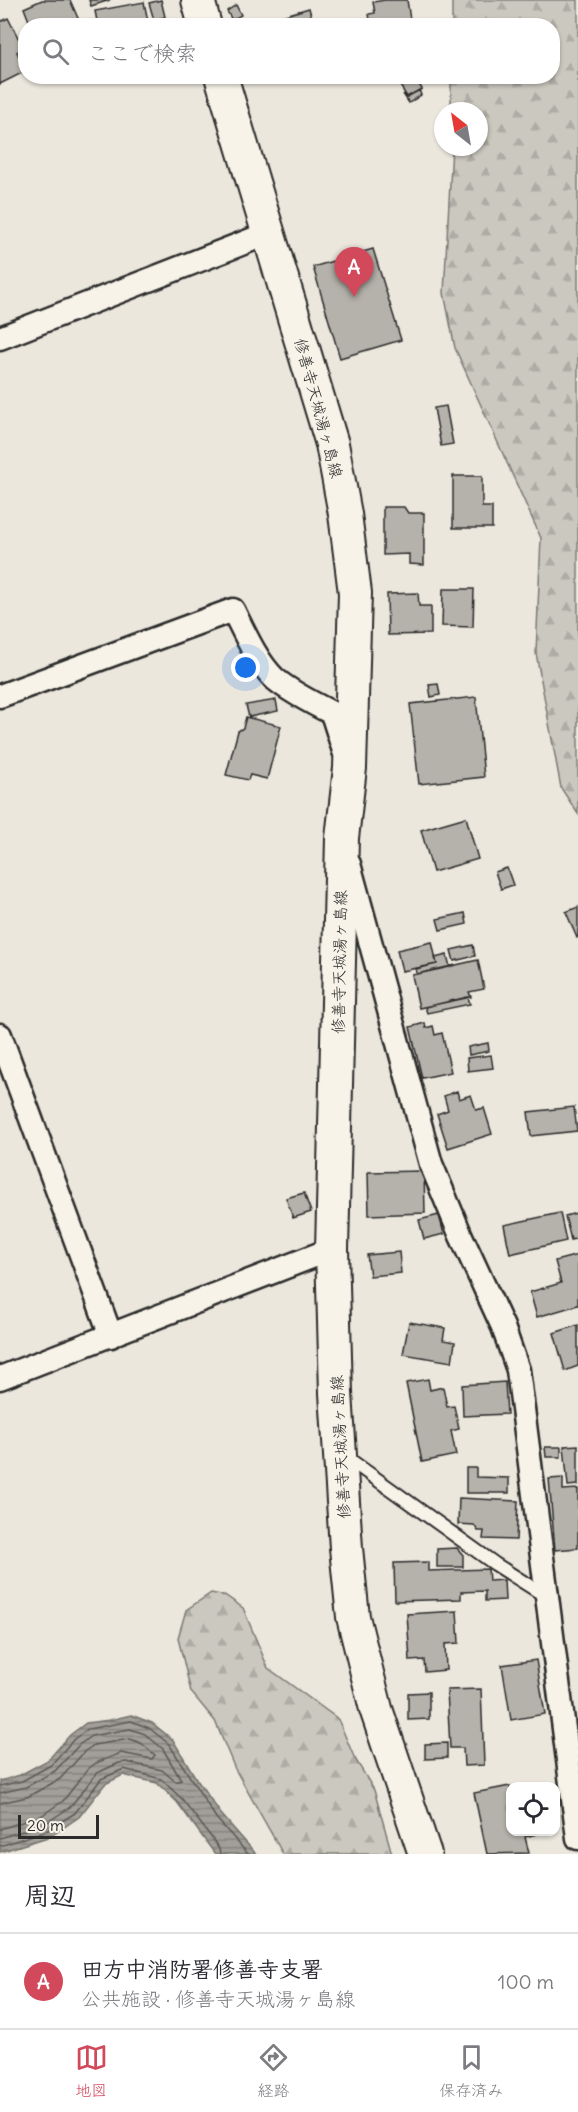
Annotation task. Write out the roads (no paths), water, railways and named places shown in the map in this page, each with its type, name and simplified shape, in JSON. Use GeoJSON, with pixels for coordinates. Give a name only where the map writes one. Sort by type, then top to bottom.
{"type":"FeatureCollection","features":[{"type":"Feature","properties":{"kind":"main road"},"geometry":{"type":"LineString","coordinates":[[198,0],[203,18]]}},
{"type":"Feature","properties":{"kind":"main road","name":"修善寺天城湯ヶ島線"},"geometry":{"type":"LineString","coordinates":[[223,84],[332,444],[345,514],[355,593],[350,768],[342,838],[332,1249],[345,1548],[353,1617],[376,1709],[425,1854]]}},
{"type":"Feature","properties":{"kind":"street"},"geometry":{"type":"LineString","coordinates":[[0,338],[269,233]]}},
{"type":"Feature","properties":{"kind":"street"},"geometry":{"type":"LineString","coordinates":[[0,696],[233,610],[253,649],[275,678],[313,704],[332,713],[350,768]]}},
{"type":"Feature","properties":{"kind":"street"},"geometry":{"type":"LineString","coordinates":[[342,838],[431,1164],[503,1327],[518,1370],[578,1838]]}},
{"type":"Feature","properties":{"kind":"street"},"geometry":{"type":"LineString","coordinates":[[0,1035],[111,1336]]}},
{"type":"Feature","properties":{"kind":"street"},"geometry":{"type":"LineString","coordinates":[[0,1378],[332,1249]]}},
{"type":"Feature","properties":{"kind":"lane"},"geometry":{"type":"LineString","coordinates":[[340,1453],[495,1564],[547,1597]]}},
{"type":"Feature","properties":{"kind":"water"},"geometry":{"type":"Polygon","coordinates":[[[131,1715],[152,1723],[173,1740],[221,1814],[256,1854],[215,1854],[177,1802],[157,1783],[123,1775],[105,1784],[79,1817],[51,1836],[0,1852],[0,1781],[20,1775],[48,1760],[70,1735],[86,1723],[131,1715]]]}},
{"type":"Feature","properties":{"kind":"place","name":"田方中消防署修善寺支署"},"geometry":{"type":"Point","coordinates":[354,297]}}]}
